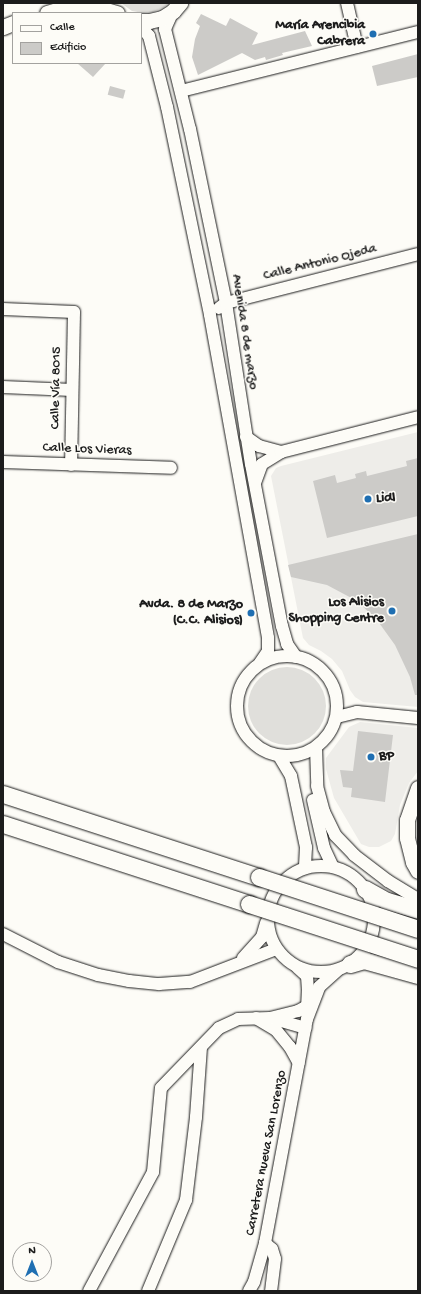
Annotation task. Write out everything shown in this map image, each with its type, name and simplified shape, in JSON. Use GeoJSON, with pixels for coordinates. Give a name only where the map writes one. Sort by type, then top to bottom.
{"type":"FeatureCollection","features":[{"type":"Feature","properties":{"kind":"highway"},"geometry":{"type":"LineString","coordinates":[[3,794],[418,930]]}},
{"type":"Feature","properties":{"kind":"highway"},"geometry":{"type":"LineString","coordinates":[[3,824],[418,959]]}},
{"type":"Feature","properties":{"kind":"highway"},"geometry":{"type":"LineString","coordinates":[[365,889],[388,901],[418,910]]}},
{"type":"Feature","properties":{"kind":"highway"},"geometry":{"type":"LineString","coordinates":[[344,967],[364,960],[418,975]]}},
{"type":"Feature","properties":{"kind":"main road"},"geometry":{"type":"LineString","coordinates":[[108,3],[116,12]]}},
{"type":"Feature","properties":{"kind":"main road"},"geometry":{"type":"LineString","coordinates":[[50,12],[75,4],[92,6],[113,12]]}},
{"type":"Feature","properties":{"kind":"main road"},"geometry":{"type":"LineString","coordinates":[[142,21],[149,22],[162,18],[176,7]]}},
{"type":"Feature","properties":{"kind":"main road"},"geometry":{"type":"LineString","coordinates":[[418,788],[407,820],[406,838],[413,862],[418,871]]}},
{"type":"Feature","properties":{"kind":"street"},"geometry":{"type":"LineString","coordinates":[[347,3],[357,47]]}},
{"type":"Feature","properties":{"kind":"street","name":"Avenida 8 de marzo"},"geometry":{"type":"LineString","coordinates":[[176,7],[166,29],[190,129],[226,303],[246,437],[282,626],[287,644],[296,656]]}},
{"type":"Feature","properties":{"kind":"street"},"geometry":{"type":"LineString","coordinates":[[142,28],[149,36],[167,107],[210,315],[268,638],[268,651],[260,663],[247,675],[239,690],[236,708],[240,725],[249,740],[263,751],[279,756],[296,756],[314,749],[325,740],[337,717],[337,699],[333,684],[324,671],[311,662],[296,656],[272,658],[260,663]]}},
{"type":"Feature","properties":{"kind":"street"},"geometry":{"type":"LineString","coordinates":[[180,92],[418,32]]}},
{"type":"Feature","properties":{"kind":"street","name":"Calle Antonio Ojeda"},"geometry":{"type":"LineString","coordinates":[[210,315],[226,303],[418,254]]}},
{"type":"Feature","properties":{"kind":"street","name":"Calle Vía 8015"},"geometry":{"type":"LineString","coordinates":[[3,309],[74,312],[71,465]]}},
{"type":"Feature","properties":{"kind":"street"},"geometry":{"type":"LineString","coordinates":[[3,387],[72,390]]}},
{"type":"Feature","properties":{"kind":"street"},"geometry":{"type":"LineString","coordinates":[[255,483],[262,464],[281,452],[418,417]]}},
{"type":"Feature","properties":{"kind":"street"},"geometry":{"type":"LineString","coordinates":[[246,437],[259,446],[281,452]]}},
{"type":"Feature","properties":{"kind":"street","name":"Calle Los Vieras"},"geometry":{"type":"LineString","coordinates":[[3,462],[171,468]]}},
{"type":"Feature","properties":{"kind":"street"},"geometry":{"type":"LineString","coordinates":[[337,699],[357,712]]}},
{"type":"Feature","properties":{"kind":"street"},"geometry":{"type":"LineString","coordinates":[[337,717],[357,712],[418,718]]}},
{"type":"Feature","properties":{"kind":"street"},"geometry":{"type":"LineString","coordinates":[[314,749],[309,768],[310,787],[324,848],[333,867]]}},
{"type":"Feature","properties":{"kind":"street"},"geometry":{"type":"LineString","coordinates":[[314,749],[317,786],[324,812],[335,835],[354,855],[388,881],[418,899]]}},
{"type":"Feature","properties":{"kind":"street"},"geometry":{"type":"LineString","coordinates":[[279,756],[291,776],[306,846],[305,868]]}},
{"type":"Feature","properties":{"kind":"street"},"geometry":{"type":"LineString","coordinates":[[237,963],[253,949],[262,937],[267,922],[269,904],[276,888],[289,876],[305,868],[319,865],[333,867],[346,872],[356,879],[365,889],[372,904],[375,921],[371,938],[363,953],[344,967],[324,973],[311,972],[298,968],[286,960],[276,949],[270,936],[267,922]]}},
{"type":"Feature","properties":{"kind":"street"},"geometry":{"type":"LineString","coordinates":[[3,934],[58,962],[98,975],[129,981],[159,984],[190,982],[276,949]]}},
{"type":"Feature","properties":{"kind":"street","name":"Carretera nueva San Lorenzo"},"geometry":{"type":"LineString","coordinates":[[249,1291],[254,1282],[265,1243],[307,1023],[319,987],[344,967]]}},
{"type":"Feature","properties":{"kind":"street","name":"Carretera nueva San Lorenzo"},"geometry":{"type":"LineString","coordinates":[[298,968],[307,976],[307,1023]]}},
{"type":"Feature","properties":{"kind":"street"},"geometry":{"type":"LineString","coordinates":[[270,1018],[298,1011],[307,1006]]}},
{"type":"Feature","properties":{"kind":"street"},"geometry":{"type":"LineString","coordinates":[[256,1018],[276,1030],[290,1047],[299,1062]]}},
{"type":"Feature","properties":{"kind":"street"},"geometry":{"type":"LineString","coordinates":[[89,1291],[153,1172],[161,1088],[219,1028],[238,1019],[270,1018],[307,1023]]}},
{"type":"Feature","properties":{"kind":"street"},"geometry":{"type":"LineString","coordinates":[[148,1291],[186,1200],[196,1117],[200,1047]]}},
{"type":"Feature","properties":{"kind":"street"},"geometry":{"type":"LineString","coordinates":[[265,1243],[272,1249],[275,1259],[272,1291]]}},
{"type":"Feature","properties":{"kind":"shaded area"},"geometry":{"type":"Polygon","coordinates":[[[121,3],[169,3],[153,12],[143,13],[132,11],[121,3]]]}},
{"type":"Feature","properties":{"kind":"shaded area"},"geometry":{"type":"Polygon","coordinates":[[[418,432],[418,707],[363,702],[355,697],[350,690],[342,671],[332,659],[309,645],[303,638],[271,476],[276,468],[281,466],[418,432]]]}},
{"type":"Feature","properties":{"kind":"shaded area"},"geometry":{"type":"Polygon","coordinates":[[[287,667],[302,670],[315,678],[323,691],[326,706],[323,721],[315,734],[302,742],[287,745],[272,742],[259,734],[251,721],[248,706],[251,691],[259,678],[272,670],[287,667]]]}},
{"type":"Feature","properties":{"kind":"shaded area"},"geometry":{"type":"Polygon","coordinates":[[[360,722],[418,728],[418,771],[409,783],[400,805],[395,834],[391,841],[379,847],[369,847],[361,844],[334,798],[326,769],[326,758],[349,727],[360,722]]]}},
{"type":"Feature","properties":{"kind":"building"},"geometry":{"type":"Polygon","coordinates":[[[201,14],[226,26],[230,18],[258,33],[252,45],[305,31],[312,46],[282,53],[283,55],[266,60],[265,57],[255,60],[242,53],[198,75],[192,57],[195,39],[200,26],[196,23],[201,14]]]}},
{"type":"Feature","properties":{"kind":"building"},"geometry":{"type":"Polygon","coordinates":[[[418,54],[418,77],[377,86],[372,66],[418,54]]]}},
{"type":"Feature","properties":{"kind":"building"},"geometry":{"type":"Polygon","coordinates":[[[78,64],[105,64],[93,77],[78,64]]]}},
{"type":"Feature","properties":{"kind":"building"},"geometry":{"type":"Polygon","coordinates":[[[110,86],[125,90],[123,99],[108,95],[110,86]]]}},
{"type":"Feature","properties":{"kind":"building","name":"Lidl"},"geometry":{"type":"Polygon","coordinates":[[[418,458],[418,516],[327,538],[313,481],[335,475],[337,483],[356,478],[355,474],[366,471],[367,476],[407,466],[406,461],[418,458]]]}},
{"type":"Feature","properties":{"kind":"building","name":"Los Alisios Shopping Centre"},"geometry":{"type":"Polygon","coordinates":[[[418,534],[418,695],[415,695],[410,677],[395,645],[377,620],[357,601],[327,585],[291,577],[288,565],[418,534]]]}},
{"type":"Feature","properties":{"kind":"building"},"geometry":{"type":"Polygon","coordinates":[[[358,731],[393,735],[385,802],[351,797],[352,788],[343,787],[340,770],[353,771],[358,731]]]}},
{"type":"Feature","properties":{"kind":"place","name":"María Arencibia Cabrera"},"geometry":{"type":"Point","coordinates":[373,34]}},
{"type":"Feature","properties":{"kind":"place","name":"Lidl"},"geometry":{"type":"Point","coordinates":[368,499]}},
{"type":"Feature","properties":{"kind":"place","name":"Los Alisios Shopping Centre"},"geometry":{"type":"Point","coordinates":[392,611]}},
{"type":"Feature","properties":{"kind":"place","name":"Avda. 8 de Marzo (C.C. Alisios)"},"geometry":{"type":"Point","coordinates":[251,613]}},
{"type":"Feature","properties":{"kind":"place","name":"BP"},"geometry":{"type":"Point","coordinates":[371,757]}}]}
